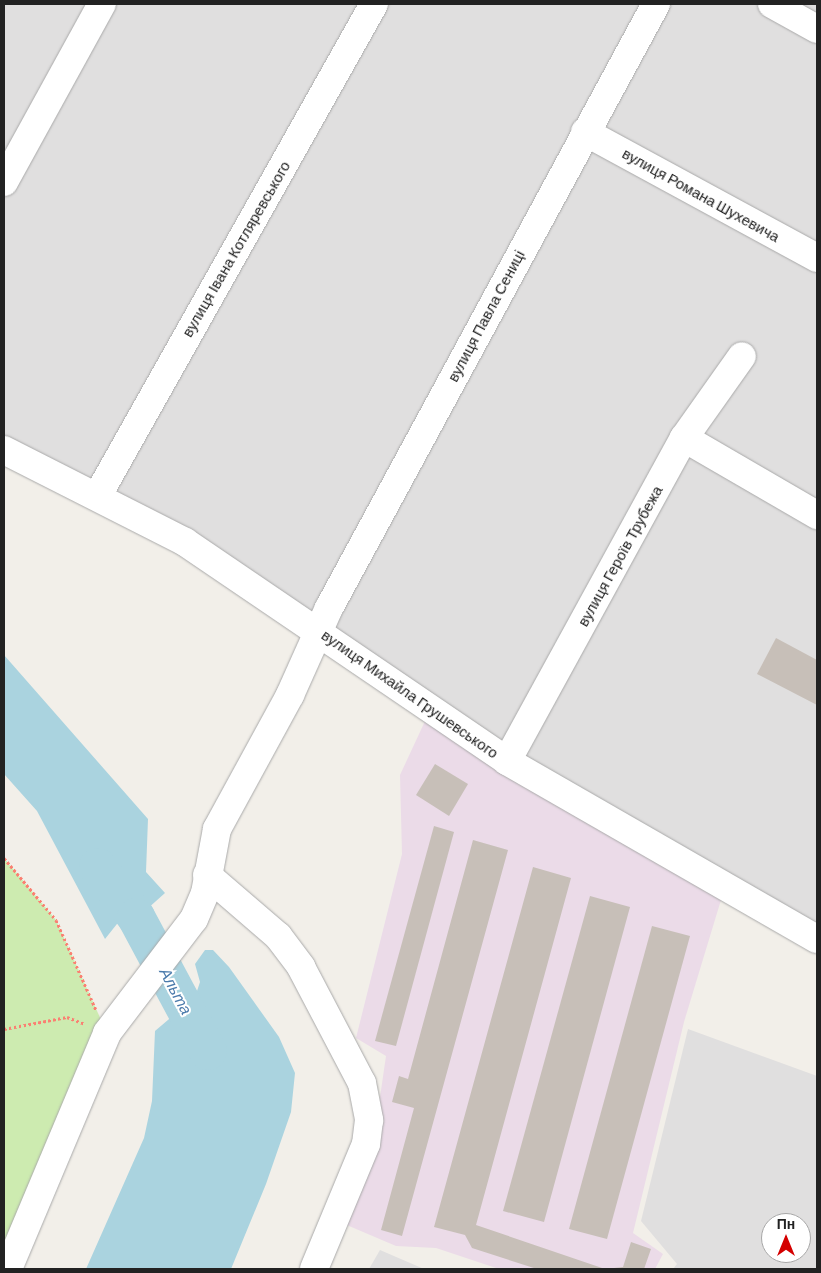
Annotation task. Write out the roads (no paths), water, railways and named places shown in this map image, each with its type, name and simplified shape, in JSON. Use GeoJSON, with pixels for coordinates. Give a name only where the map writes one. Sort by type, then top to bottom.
{"type":"FeatureCollection","features":[{"type":"Feature","properties":{"kind":"street"},"geometry":{"type":"LineString","coordinates":[[4,182],[102,4]]}},
{"type":"Feature","properties":{"kind":"street","name":"вулиця Івана Котляревського"},"geometry":{"type":"LineString","coordinates":[[98,495],[374,4]]}},
{"type":"Feature","properties":{"kind":"street","name":"вулиця Павла Сениці"},"geometry":{"type":"LineString","coordinates":[[8,1269],[107,1033],[194,919],[208,875],[217,828],[585,132],[656,4]]}},
{"type":"Feature","properties":{"kind":"street"},"geometry":{"type":"LineString","coordinates":[[772,4],[817,29]]}},
{"type":"Feature","properties":{"kind":"street","name":"вулиця Романа Шухевича"},"geometry":{"type":"LineString","coordinates":[[585,132],[817,258]]}},
{"type":"Feature","properties":{"kind":"street","name":"вулиця Героїв Трубежа"},"geometry":{"type":"LineString","coordinates":[[507,762],[684,438],[742,356]]}},
{"type":"Feature","properties":{"kind":"street"},"geometry":{"type":"LineString","coordinates":[[684,438],[817,515]]}},
{"type":"Feature","properties":{"kind":"street","name":"вулиця Михайла Грушевського"},"geometry":{"type":"LineString","coordinates":[[4,450],[98,495],[185,542],[320,631],[507,762],[817,939]]}},
{"type":"Feature","properties":{"kind":"street"},"geometry":{"type":"LineString","coordinates":[[208,875],[263,922],[293,955],[328,1013],[362,1084],[369,1120],[366,1144],[314,1269]]}},
{"type":"Feature","properties":{"kind":"water"},"geometry":{"type":"Polygon","coordinates":[[[4,655],[148,819],[146,872],[165,893],[146,910],[136,900],[105,939],[37,811],[4,774],[4,655]]]}},
{"type":"Feature","properties":{"kind":"water"},"geometry":{"type":"Polygon","coordinates":[[[205,950],[213,950],[229,967],[279,1037],[295,1073],[291,1112],[266,1184],[231,1269],[86,1269],[144,1138],[152,1101],[155,1031],[195,997],[200,982],[195,964],[205,950]]]}},
{"type":"Feature","properties":{"kind":"waterway","name":"Альта"},"geometry":{"type":"LineString","coordinates":[[98,867],[136,917],[208,1051]]}}]}
